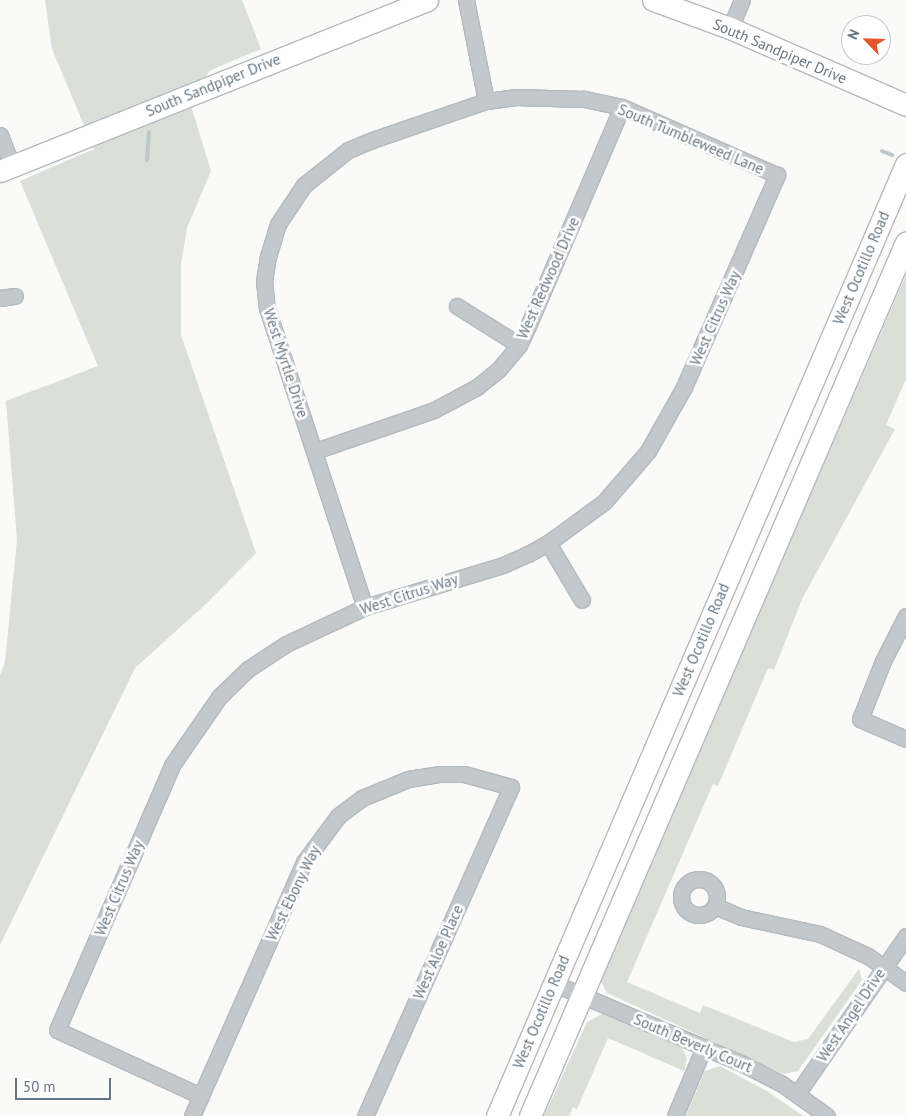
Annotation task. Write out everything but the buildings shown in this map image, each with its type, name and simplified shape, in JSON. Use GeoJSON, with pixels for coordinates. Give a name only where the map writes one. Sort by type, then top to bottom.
{"type":"FeatureCollection","features":[{"type":"Feature","properties":{"kind":"main road","name":"South Sandpiper Drive"},"geometry":{"type":"LineString","coordinates":[[6,168],[427,0]]}},
{"type":"Feature","properties":{"kind":"main road","name":"South Sandpiper Drive"},"geometry":{"type":"LineString","coordinates":[[654,0],[730,28],[906,105]]}},
{"type":"Feature","properties":{"kind":"main road","name":"West Ocotillo Road"},"geometry":{"type":"LineString","coordinates":[[497,1116],[906,164]]}},
{"type":"Feature","properties":{"kind":"main road","name":"West Ocotillo Road"},"geometry":{"type":"LineString","coordinates":[[530,1116],[906,242]]}},
{"type":"Feature","properties":{"kind":"street"},"geometry":{"type":"LineString","coordinates":[[466,0],[486,102]]}},
{"type":"Feature","properties":{"kind":"street"},"geometry":{"type":"LineString","coordinates":[[730,28],[742,0]]}},
{"type":"Feature","properties":{"kind":"street","name":"South Tumbleweed Lane"},"geometry":{"type":"LineString","coordinates":[[486,102],[516,98],[583,99],[622,107],[777,175]]}},
{"type":"Feature","properties":{"kind":"street","name":"West Myrtle Drive"},"geometry":{"type":"LineString","coordinates":[[365,607],[267,308],[266,272],[278,224],[304,185],[348,150],[486,102]]}},
{"type":"Feature","properties":{"kind":"street","name":"West Redwood Drive"},"geometry":{"type":"LineString","coordinates":[[315,451],[434,410],[478,387],[519,345],[622,107]]}},
{"type":"Feature","properties":{"kind":"street"},"geometry":{"type":"LineString","coordinates":[[0,135],[6,168]]}},
{"type":"Feature","properties":{"kind":"street","name":"West Citrus Way"},"geometry":{"type":"LineString","coordinates":[[201,1096],[57,1030],[172,765],[195,729],[219,697],[248,669],[317,628],[365,607],[502,565],[548,543],[604,502],[648,452],[684,387],[777,175]]}},
{"type":"Feature","properties":{"kind":"street"},"geometry":{"type":"LineString","coordinates":[[457,306],[519,345]]}},
{"type":"Feature","properties":{"kind":"street"},"geometry":{"type":"LineString","coordinates":[[548,543],[582,600]]}},
{"type":"Feature","properties":{"kind":"street"},"geometry":{"type":"LineString","coordinates":[[906,616],[883,661],[860,719],[906,739]]}},
{"type":"Feature","properties":{"kind":"street","name":"West Ebony Way"},"geometry":{"type":"LineString","coordinates":[[192,1116],[304,862],[338,816],[362,798],[408,779],[439,774],[464,774],[511,788]]}},
{"type":"Feature","properties":{"kind":"street","name":"West Aloe Place"},"geometry":{"type":"LineString","coordinates":[[365,1116],[511,788]]}},
{"type":"Feature","properties":{"kind":"street"},"geometry":{"type":"LineString","coordinates":[[715,906],[741,917],[820,934],[884,966],[906,983]]}},
{"type":"Feature","properties":{"kind":"street","name":"West Angel Drive"},"geometry":{"type":"LineString","coordinates":[[796,1094],[906,936]]}},
{"type":"Feature","properties":{"kind":"street","name":"South Beverly Court"},"geometry":{"type":"LineString","coordinates":[[553,983],[754,1069],[796,1094],[827,1116]]}},
{"type":"Feature","properties":{"kind":"street"},"geometry":{"type":"LineString","coordinates":[[675,1116],[704,1047]]}},
{"type":"Feature","properties":{"kind":"shaded area"},"geometry":{"type":"Polygon","coordinates":[[[45,0],[242,0],[261,49],[209,71],[192,109],[211,171],[187,228],[181,264],[181,335],[256,553],[206,604],[135,668],[0,945],[0,676],[5,662],[17,540],[6,401],[98,366],[20,181],[94,149],[52,49],[45,0]]]}},
{"type":"Feature","properties":{"kind":"shaded area"},"geometry":{"type":"Polygon","coordinates":[[[906,275],[906,379],[886,425],[895,429],[802,599],[774,670],[768,668],[718,786],[713,784],[627,982],[700,1013],[703,1005],[794,1042],[808,1039],[859,969],[862,980],[798,1071],[784,1074],[607,993],[600,979],[906,275]]]}},
{"type":"Feature","properties":{"kind":"shaded area"},"geometry":{"type":"Polygon","coordinates":[[[602,1014],[682,1048],[687,1058],[684,1071],[608,1038],[577,1109],[573,1107],[569,1116],[544,1116],[587,1022],[602,1014]]]}},
{"type":"Feature","properties":{"kind":"shaded area"},"geometry":{"type":"Polygon","coordinates":[[[720,1066],[767,1091],[803,1116],[686,1116],[705,1071],[720,1066]]]}},
{"type":"Feature","properties":{"kind":"waterway"},"geometry":{"type":"LineString","coordinates":[[147,160],[149,132]]}},
{"type":"Feature","properties":{"kind":"waterway"},"geometry":{"type":"LineString","coordinates":[[882,151],[892,155]]}}]}
